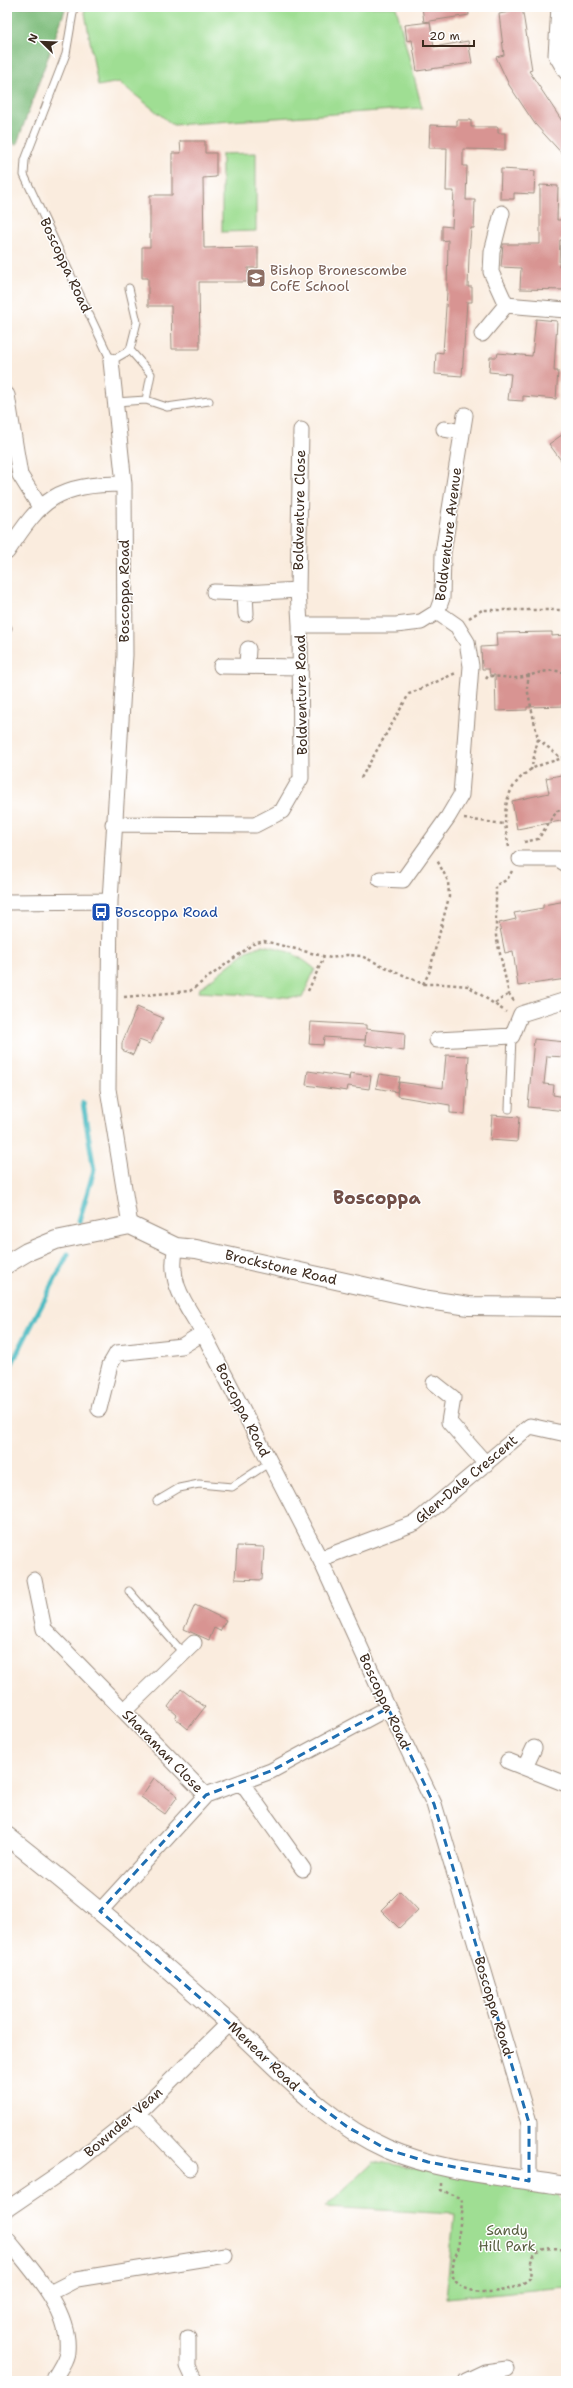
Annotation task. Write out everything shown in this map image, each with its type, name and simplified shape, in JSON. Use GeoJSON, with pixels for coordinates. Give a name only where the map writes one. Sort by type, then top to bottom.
{"type":"FeatureCollection","features":[{"type":"Feature","properties":{"kind":"street"},"geometry":{"type":"LineString","coordinates":[[559,7],[556,55],[566,72]]}},
{"type":"Feature","properties":{"kind":"street"},"geometry":{"type":"LineString","coordinates":[[502,213],[492,252],[491,272],[506,305]]}},
{"type":"Feature","properties":{"kind":"street"},"geometry":{"type":"LineString","coordinates":[[506,305],[566,310]]}},
{"type":"Feature","properties":{"kind":"street"},"geometry":{"type":"LineString","coordinates":[[482,334],[506,305]]}},
{"type":"Feature","properties":{"kind":"street","name":"Boscoppa Road"},"geometry":{"type":"LineString","coordinates":[[111,360],[124,484],[125,655],[113,824],[108,998],[108,1089],[130,1225]]}},
{"type":"Feature","properties":{"kind":"street"},"geometry":{"type":"LineString","coordinates":[[7,396],[20,475],[40,507]]}},
{"type":"Feature","properties":{"kind":"street","name":"Boldventure Avenue"},"geometry":{"type":"LineString","coordinates":[[437,612],[442,598],[443,553],[465,415]]}},
{"type":"Feature","properties":{"kind":"street"},"geometry":{"type":"LineString","coordinates":[[444,429],[462,432]]}},
{"type":"Feature","properties":{"kind":"street","name":"Boldventure Close"},"geometry":{"type":"LineString","coordinates":[[300,625],[298,590],[301,430]]}},
{"type":"Feature","properties":{"kind":"street"},"geometry":{"type":"LineString","coordinates":[[7,552],[30,518],[40,507],[56,494],[74,489],[124,484]]}},
{"type":"Feature","properties":{"kind":"street","name":"Boldventure Close"},"geometry":{"type":"LineString","coordinates":[[214,592],[246,593],[298,590]]}},
{"type":"Feature","properties":{"kind":"street"},"geometry":{"type":"LineString","coordinates":[[246,593],[246,614]]}},
{"type":"Feature","properties":{"kind":"street"},"geometry":{"type":"LineString","coordinates":[[380,879],[403,880],[448,817],[461,795],[471,666],[467,642],[457,626],[437,612]]}},
{"type":"Feature","properties":{"kind":"street","name":"Boldventure Road"},"geometry":{"type":"LineString","coordinates":[[113,824],[255,825],[282,811],[301,778],[300,625],[414,623],[421,622],[437,612]]}},
{"type":"Feature","properties":{"kind":"street"},"geometry":{"type":"LineString","coordinates":[[247,665],[248,649]]}},
{"type":"Feature","properties":{"kind":"street"},"geometry":{"type":"LineString","coordinates":[[221,666],[301,666]]}},
{"type":"Feature","properties":{"kind":"street"},"geometry":{"type":"LineString","coordinates":[[516,860],[558,859],[566,864]]}},
{"type":"Feature","properties":{"kind":"street"},"geometry":{"type":"LineString","coordinates":[[7,902],[110,901]]}},
{"type":"Feature","properties":{"kind":"street"},"geometry":{"type":"LineString","coordinates":[[437,1040],[512,1036],[521,1014],[566,1000]]}},
{"type":"Feature","properties":{"kind":"street"},"geometry":{"type":"LineString","coordinates":[[7,1264],[27,1252],[56,1240],[130,1225]]}},
{"type":"Feature","properties":{"kind":"street","name":"Brockstone Road"},"geometry":{"type":"LineString","coordinates":[[130,1225],[176,1248],[196,1248],[422,1299],[469,1306],[566,1306]]}},
{"type":"Feature","properties":{"kind":"street","name":"Boscoppa Road"},"geometry":{"type":"LineString","coordinates":[[176,1248],[172,1263],[174,1277],[182,1297],[204,1333],[320,1559],[437,1812],[529,2123],[529,2181]]}},
{"type":"Feature","properties":{"kind":"street"},"geometry":{"type":"LineString","coordinates":[[99,1409],[110,1365],[117,1353],[182,1346],[204,1333]]}},
{"type":"Feature","properties":{"kind":"street"},"geometry":{"type":"LineString","coordinates":[[434,1382],[453,1398],[449,1422],[486,1464]]}},
{"type":"Feature","properties":{"kind":"street","name":"Glen-Dale Crescent"},"geometry":{"type":"LineString","coordinates":[[320,1559],[414,1523],[530,1426],[566,1434]]}},
{"type":"Feature","properties":{"kind":"street","name":"Sharaman Close"},"geometry":{"type":"LineString","coordinates":[[34,1580],[44,1629],[206,1795],[100,1911]]}},
{"type":"Feature","properties":{"kind":"street"},"geometry":{"type":"LineString","coordinates":[[124,1711],[189,1648]]}},
{"type":"Feature","properties":{"kind":"street"},"geometry":{"type":"LineString","coordinates":[[206,1795],[271,1771],[388,1708]]}},
{"type":"Feature","properties":{"kind":"street"},"geometry":{"type":"LineString","coordinates":[[525,1767],[534,1748]]}},
{"type":"Feature","properties":{"kind":"street"},"geometry":{"type":"LineString","coordinates":[[508,1761],[566,1784]]}},
{"type":"Feature","properties":{"kind":"street"},"geometry":{"type":"LineString","coordinates":[[241,1782],[303,1869]]}},
{"type":"Feature","properties":{"kind":"street","name":"Menear Road"},"geometry":{"type":"LineString","coordinates":[[7,1836],[100,1911],[229,2023],[299,2090],[346,2126],[386,2148],[428,2162],[529,2181],[566,2186]]}},
{"type":"Feature","properties":{"kind":"street","name":"Bownder Vean"},"geometry":{"type":"LineString","coordinates":[[7,2209],[76,2162],[138,2113],[229,2023]]}},
{"type":"Feature","properties":{"kind":"street"},"geometry":{"type":"LineString","coordinates":[[138,2113],[190,2168]]}},
{"type":"Feature","properties":{"kind":"street"},"geometry":{"type":"LineString","coordinates":[[7,2239],[50,2294],[65,2325],[68,2352],[52,2381]]}},
{"type":"Feature","properties":{"kind":"street"},"geometry":{"type":"LineString","coordinates":[[50,2294],[77,2279],[225,2255]]}},
{"type":"Feature","properties":{"kind":"street"},"geometry":{"type":"LineString","coordinates":[[188,2338],[188,2366],[195,2381]]}},
{"type":"Feature","properties":{"kind":"street"},"geometry":{"type":"LineString","coordinates":[[466,2381],[486,2372],[507,2369]]}},
{"type":"Feature","properties":{"kind":"lane","name":"Boscoppa Road"},"geometry":{"type":"LineString","coordinates":[[74,7],[66,54],[25,160],[24,175],[111,360]]}},
{"type":"Feature","properties":{"kind":"lane"},"geometry":{"type":"LineString","coordinates":[[129,288],[136,322],[130,350]]}},
{"type":"Feature","properties":{"kind":"lane"},"geometry":{"type":"LineString","coordinates":[[111,360],[130,350]]}},
{"type":"Feature","properties":{"kind":"lane"},"geometry":{"type":"LineString","coordinates":[[130,350],[151,374],[146,400]]}},
{"type":"Feature","properties":{"kind":"lane"},"geometry":{"type":"LineString","coordinates":[[115,402],[146,400],[167,407],[209,401]]}},
{"type":"Feature","properties":{"kind":"lane"},"geometry":{"type":"LineString","coordinates":[[509,1109],[512,1036]]}},
{"type":"Feature","properties":{"kind":"lane"},"geometry":{"type":"LineString","coordinates":[[157,1501],[179,1488],[199,1484],[232,1487],[270,1462]]}},
{"type":"Feature","properties":{"kind":"lane"},"geometry":{"type":"LineString","coordinates":[[129,1591],[189,1648]]}},
{"type":"Feature","properties":{"kind":"path"},"geometry":{"type":"LineString","coordinates":[[457,626],[482,610],[566,610]]}},
{"type":"Feature","properties":{"kind":"path"},"geometry":{"type":"LineString","coordinates":[[361,778],[409,694],[471,666]]}},
{"type":"Feature","properties":{"kind":"path"},"geometry":{"type":"LineString","coordinates":[[488,676],[519,678],[529,674],[560,671],[566,674]]}},
{"type":"Feature","properties":{"kind":"path"},"geometry":{"type":"LineString","coordinates":[[529,674],[527,687],[538,739],[530,770]]}},
{"type":"Feature","properties":{"kind":"path"},"geometry":{"type":"LineString","coordinates":[[538,739],[562,758],[566,759]]}},
{"type":"Feature","properties":{"kind":"path"},"geometry":{"type":"LineString","coordinates":[[521,1014],[509,994],[496,936],[496,885],[507,880],[516,860],[509,845],[504,824],[511,787],[530,770],[562,758]]}},
{"type":"Feature","properties":{"kind":"path"},"geometry":{"type":"LineString","coordinates":[[509,845],[538,839],[557,811],[566,809]]}},
{"type":"Feature","properties":{"kind":"path"},"geometry":{"type":"LineString","coordinates":[[448,817],[504,824]]}},
{"type":"Feature","properties":{"kind":"path"},"geometry":{"type":"LineString","coordinates":[[423,984],[428,973],[449,897],[448,881],[437,860],[438,854]]}},
{"type":"Feature","properties":{"kind":"path"},"geometry":{"type":"LineString","coordinates":[[108,998],[190,991],[253,944],[264,941],[324,957],[347,955],[361,956],[423,984],[468,986],[495,1003],[509,994]]}},
{"type":"Feature","properties":{"kind":"path"},"geometry":{"type":"LineString","coordinates":[[308,992],[324,957]]}},
{"type":"Feature","properties":{"kind":"path"},"geometry":{"type":"LineString","coordinates":[[456,2168],[452,2185],[441,2182],[440,2187],[444,2192],[461,2198],[463,2204],[459,2230],[459,2246],[452,2268],[452,2274],[457,2284],[472,2290],[497,2292],[521,2286],[530,2278],[531,2262],[539,2251],[543,2248],[566,2248]]}},
{"type":"Feature","properties":{"kind":"highlighted area"},"geometry":{"type":"Polygon","coordinates":[[[388,1708],[434,1804],[529,2123],[529,2181],[428,2162],[386,2149],[346,2126],[299,2090],[229,2023],[100,1911],[206,1795],[271,1771],[388,1708]]]}},
{"type":"Feature","properties":{"kind":"green space"},"geometry":{"type":"Polygon","coordinates":[[[7,7],[66,7],[16,146],[9,136],[7,139],[7,7]]]}},
{"type":"Feature","properties":{"kind":"green space"},"geometry":{"type":"Polygon","coordinates":[[[84,7],[396,7],[422,108],[173,125],[119,82],[98,86],[84,7]]]}},
{"type":"Feature","properties":{"kind":"green space"},"geometry":{"type":"Polygon","coordinates":[[[256,153],[256,231],[222,232],[222,154],[256,153]]]}},
{"type":"Feature","properties":{"kind":"green space"},"geometry":{"type":"Polygon","coordinates":[[[263,945],[278,948],[291,953],[303,959],[315,969],[302,998],[198,992],[199,989],[247,951],[263,945]]]}},
{"type":"Feature","properties":{"kind":"green space","name":"Sandy Hill Park"},"geometry":{"type":"Polygon","coordinates":[[[374,2161],[556,2193],[566,2204],[566,2287],[446,2298],[454,2214],[325,2207],[374,2161]]]}},
{"type":"Feature","properties":{"kind":"building"},"geometry":{"type":"Polygon","coordinates":[[[422,7],[468,7],[469,15],[424,22],[422,7]]]}},
{"type":"Feature","properties":{"kind":"building"},"geometry":{"type":"Polygon","coordinates":[[[509,7],[522,7],[532,70],[529,71],[566,127],[566,158],[535,124],[509,85],[496,57],[504,55],[499,14],[510,12],[509,7]]]}},
{"type":"Feature","properties":{"kind":"building"},"geometry":{"type":"Polygon","coordinates":[[[430,22],[434,47],[468,41],[472,63],[417,71],[412,40],[407,41],[405,25],[430,22]]]}},
{"type":"Feature","properties":{"kind":"building"},"geometry":{"type":"Polygon","coordinates":[[[457,120],[471,120],[471,127],[498,127],[498,133],[505,133],[505,150],[463,149],[463,166],[467,166],[466,200],[475,200],[474,228],[471,228],[468,287],[472,287],[472,302],[467,302],[462,376],[435,374],[436,352],[443,353],[447,292],[448,240],[442,241],[442,226],[452,227],[454,191],[446,191],[447,148],[429,148],[430,125],[457,126],[457,120]]]}},
{"type":"Feature","properties":{"kind":"building"},"geometry":{"type":"Polygon","coordinates":[[[180,141],[205,141],[205,153],[216,153],[216,177],[203,178],[204,248],[258,247],[258,268],[248,268],[248,282],[199,282],[200,349],[172,349],[171,306],[148,306],[148,278],[142,278],[142,247],[150,247],[150,195],[172,195],[172,153],[181,153],[180,141]]]}},
{"type":"Feature","properties":{"kind":"building"},"geometry":{"type":"Polygon","coordinates":[[[501,169],[535,171],[534,194],[514,193],[514,199],[500,199],[501,169]]]}},
{"type":"Feature","properties":{"kind":"building"},"geometry":{"type":"Polygon","coordinates":[[[540,185],[558,186],[557,220],[564,220],[564,240],[560,240],[559,266],[566,266],[566,290],[520,289],[521,268],[501,267],[503,244],[540,244],[540,185]]]}},
{"type":"Feature","properties":{"kind":"building"},"geometry":{"type":"Polygon","coordinates":[[[536,319],[557,321],[554,371],[558,371],[556,399],[523,396],[523,401],[508,400],[511,374],[489,372],[490,357],[497,357],[498,353],[532,356],[536,319]]]}},
{"type":"Feature","properties":{"kind":"building"},"geometry":{"type":"Polygon","coordinates":[[[566,432],[566,467],[549,444],[566,432]]]}},
{"type":"Feature","properties":{"kind":"building"},"geometry":{"type":"Polygon","coordinates":[[[552,632],[552,636],[566,635],[566,706],[527,707],[527,710],[496,711],[495,675],[490,675],[489,669],[482,669],[481,647],[497,646],[496,633],[552,632]]]}},
{"type":"Feature","properties":{"kind":"building"},"geometry":{"type":"Polygon","coordinates":[[[566,774],[566,820],[517,829],[512,801],[549,793],[546,778],[566,774]]]}},
{"type":"Feature","properties":{"kind":"building"},"geometry":{"type":"Polygon","coordinates":[[[566,901],[566,979],[518,986],[513,951],[505,953],[499,923],[516,919],[514,913],[543,908],[543,905],[566,901]]]}},
{"type":"Feature","properties":{"kind":"building"},"geometry":{"type":"Polygon","coordinates":[[[137,1007],[163,1018],[150,1044],[139,1040],[133,1055],[122,1050],[122,1043],[137,1007]]]}},
{"type":"Feature","properties":{"kind":"building"},"geometry":{"type":"Polygon","coordinates":[[[311,1022],[366,1025],[366,1029],[405,1033],[404,1051],[365,1045],[366,1032],[365,1040],[324,1037],[323,1045],[309,1044],[311,1022]]]}},
{"type":"Feature","properties":{"kind":"building"},"geometry":{"type":"Polygon","coordinates":[[[534,1039],[566,1042],[566,1057],[547,1056],[544,1084],[554,1085],[553,1095],[566,1097],[566,1111],[528,1107],[534,1039]]]}},
{"type":"Feature","properties":{"kind":"building"},"geometry":{"type":"Polygon","coordinates":[[[446,1055],[469,1056],[465,1114],[450,1113],[450,1105],[397,1096],[399,1082],[443,1088],[446,1055]]]}},
{"type":"Feature","properties":{"kind":"building"},"geometry":{"type":"Polygon","coordinates":[[[308,1071],[349,1077],[349,1080],[350,1073],[371,1076],[369,1089],[348,1086],[347,1091],[306,1085],[308,1071]]]}},
{"type":"Feature","properties":{"kind":"building"},"geometry":{"type":"Polygon","coordinates":[[[379,1074],[400,1077],[397,1092],[376,1088],[379,1074]]]}},
{"type":"Feature","properties":{"kind":"building"},"geometry":{"type":"Polygon","coordinates":[[[492,1115],[519,1117],[517,1142],[490,1140],[492,1115]]]}},
{"type":"Feature","properties":{"kind":"building"},"geometry":{"type":"Polygon","coordinates":[[[237,1546],[264,1547],[262,1580],[235,1579],[237,1546]]]}},
{"type":"Feature","properties":{"kind":"building"},"geometry":{"type":"Polygon","coordinates":[[[195,1605],[226,1620],[220,1631],[214,1628],[209,1640],[184,1629],[195,1605]]]}},
{"type":"Feature","properties":{"kind":"building"},"geometry":{"type":"Polygon","coordinates":[[[181,1689],[205,1707],[188,1729],[175,1718],[177,1715],[168,1707],[181,1689]]]}},
{"type":"Feature","properties":{"kind":"building"},"geometry":{"type":"Polygon","coordinates":[[[154,1778],[178,1796],[165,1814],[141,1797],[154,1778]]]}},
{"type":"Feature","properties":{"kind":"building"},"geometry":{"type":"Polygon","coordinates":[[[400,1891],[418,1910],[399,1928],[381,1910],[400,1891]]]}},
{"type":"Feature","properties":{"kind":"waterway"},"geometry":{"type":"LineString","coordinates":[[79,1221],[94,1170],[83,1103]]}},
{"type":"Feature","properties":{"kind":"waterway"},"geometry":{"type":"LineString","coordinates":[[7,1386],[11,1365],[68,1254]]}},
{"type":"Feature","properties":{"kind":"place","name":"Bishop Bronescombe CofE School"},"geometry":{"type":"Point","coordinates":[256,278]}},
{"type":"Feature","properties":{"kind":"place","name":"Boscoppa Road"},"geometry":{"type":"Point","coordinates":[101,912]}},
{"type":"Feature","properties":{"kind":"district","name":"Boscoppa"},"geometry":{"type":"Point","coordinates":[377,1198]}}]}
